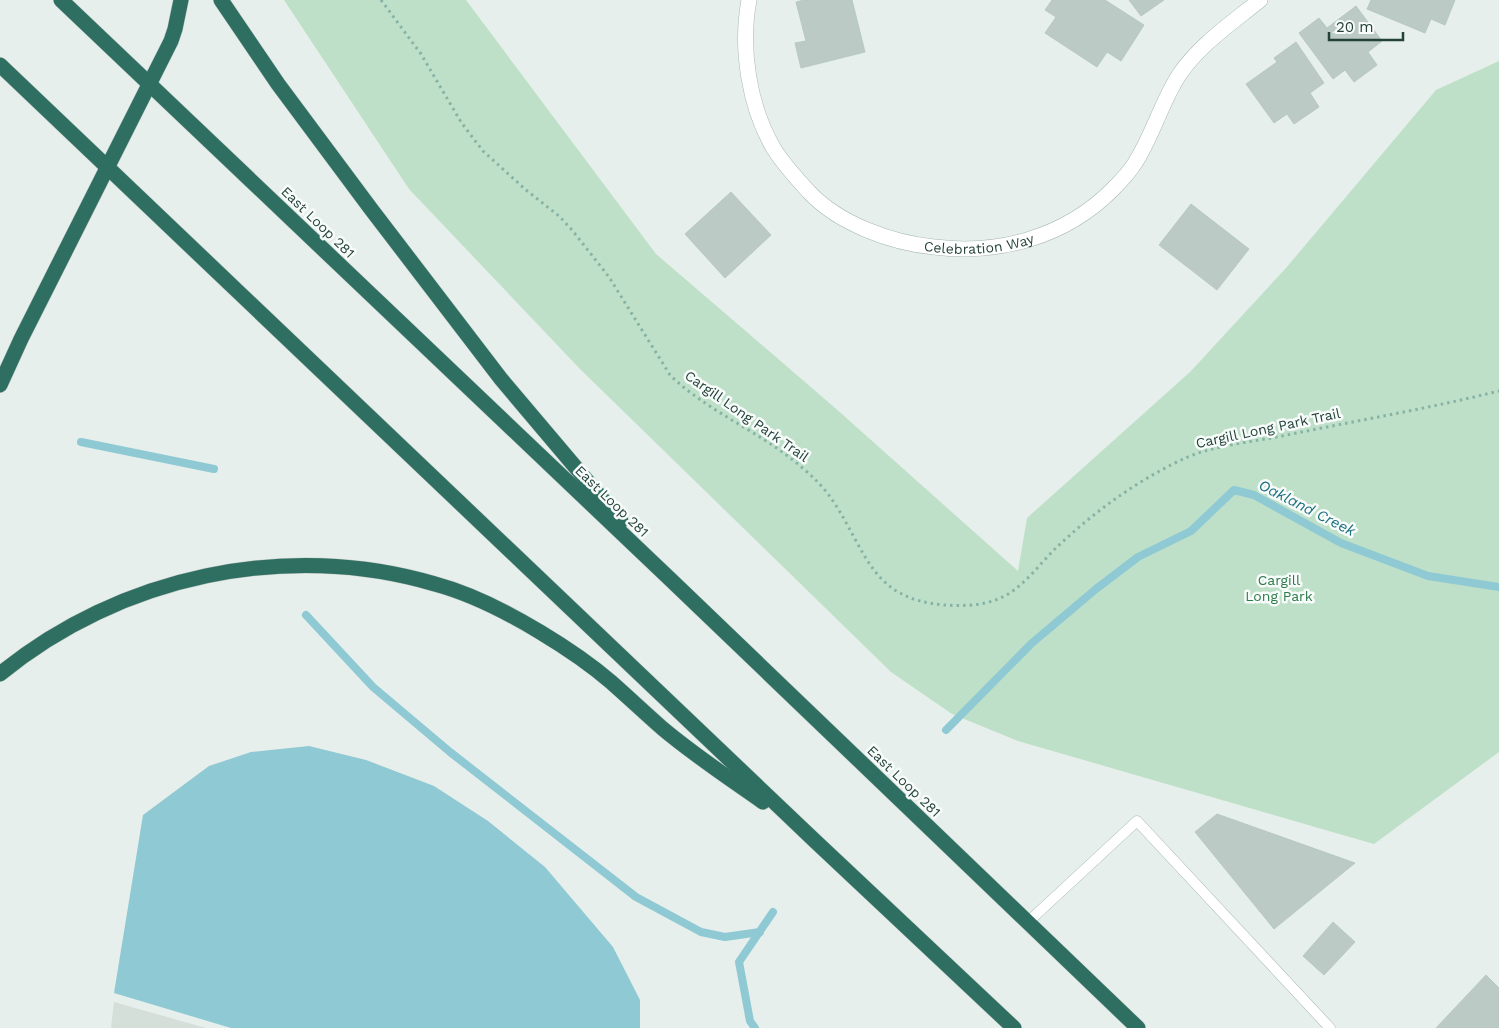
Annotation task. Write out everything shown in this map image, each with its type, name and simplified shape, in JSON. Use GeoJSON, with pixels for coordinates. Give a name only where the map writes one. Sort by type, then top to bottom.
{"type":"FeatureCollection","features":[{"type":"Feature","properties":{"kind":"highway","name":"East Loop 281"},"geometry":{"type":"LineString","coordinates":[[61,0],[671,580],[1138,1028]]}},
{"type":"Feature","properties":{"kind":"highway"},"geometry":{"type":"LineString","coordinates":[[0,384],[171,41],[181,0]]}},
{"type":"Feature","properties":{"kind":"highway"},"geometry":{"type":"LineString","coordinates":[[221,0],[278,84],[371,210],[501,379],[671,580]]}},
{"type":"Feature","properties":{"kind":"highway"},"geometry":{"type":"LineString","coordinates":[[0,65],[1014,1028]]}},
{"type":"Feature","properties":{"kind":"highway"},"geometry":{"type":"LineString","coordinates":[[0,674],[37,646],[89,616],[117,602],[172,584],[234,571],[294,566],[350,567],[408,576],[444,587],[488,604],[564,647],[610,681],[663,728],[814,840]]}},
{"type":"Feature","properties":{"kind":"street","name":"Celebration Way"},"geometry":{"type":"LineString","coordinates":[[749,0],[745,37],[753,96],[762,123],[774,149],[791,172],[808,190],[834,212],[860,227],[888,238],[920,246],[980,250],[1010,245],[1041,236],[1067,224],[1105,197],[1134,164],[1145,145],[1168,92],[1180,73],[1210,40],[1260,0]]}},
{"type":"Feature","properties":{"kind":"lane"},"geometry":{"type":"LineString","coordinates":[[1028,922],[1137,821],[1330,1028]]}},
{"type":"Feature","properties":{"kind":"path","name":"Cargill Long Park Trail"},"geometry":{"type":"LineString","coordinates":[[381,0],[421,54],[461,122],[483,151],[526,190],[559,216],[609,277],[670,375],[697,398],[786,453],[812,475],[833,501],[872,570],[889,587],[909,598],[935,604],[952,605],[987,602],[998,599],[1011,592],[1094,514],[1137,484],[1184,458],[1236,444],[1499,391]]}},
{"type":"Feature","properties":{"kind":"shaded area"},"geometry":{"type":"Polygon","coordinates":[[[114,1002],[206,1028],[111,1028],[114,1002]]]}},
{"type":"Feature","properties":{"kind":"green space","name":"Cargill Long Park"},"geometry":{"type":"Polygon","coordinates":[[[284,0],[466,0],[656,254],[834,407],[1018,571],[1027,518],[1190,372],[1286,268],[1436,90],[1499,61],[1499,752],[1374,844],[1018,741],[952,714],[891,672],[580,369],[409,189],[284,0]]]}},
{"type":"Feature","properties":{"kind":"water"},"geometry":{"type":"Polygon","coordinates":[[[309,746],[366,760],[434,786],[488,821],[545,867],[613,947],[640,1000],[640,1028],[231,1028],[114,993],[143,815],[209,766],[251,752],[309,746]]]}},
{"type":"Feature","properties":{"kind":"building"},"geometry":{"type":"Polygon","coordinates":[[[804,0],[852,0],[865,52],[801,68],[795,43],[806,41],[796,2],[804,0]]]}},
{"type":"Feature","properties":{"kind":"building"},"geometry":{"type":"Polygon","coordinates":[[[1052,0],[1105,0],[1144,25],[1121,61],[1107,52],[1097,67],[1045,33],[1056,17],[1045,10],[1052,0]]]}},
{"type":"Feature","properties":{"kind":"building"},"geometry":{"type":"Polygon","coordinates":[[[1129,0],[1164,0],[1141,16],[1129,0]]]}},
{"type":"Feature","properties":{"kind":"building"},"geometry":{"type":"Polygon","coordinates":[[[1371,0],[1455,0],[1445,25],[1431,19],[1425,33],[1367,9],[1371,0]]]}},
{"type":"Feature","properties":{"kind":"building"},"geometry":{"type":"Polygon","coordinates":[[[1356,6],[1382,41],[1368,52],[1377,65],[1354,82],[1345,70],[1333,79],[1299,33],[1319,18],[1327,28],[1356,6]]]}},
{"type":"Feature","properties":{"kind":"building"},"geometry":{"type":"Polygon","coordinates":[[[1296,42],[1324,83],[1310,93],[1319,107],[1294,124],[1287,114],[1274,123],[1246,84],[1277,62],[1274,58],[1296,42]]]}},
{"type":"Feature","properties":{"kind":"building"},"geometry":{"type":"Polygon","coordinates":[[[731,192],[771,235],[725,278],[685,234],[731,192]]]}},
{"type":"Feature","properties":{"kind":"building"},"geometry":{"type":"Polygon","coordinates":[[[1191,204],[1249,249],[1217,290],[1159,245],[1191,204]]]}},
{"type":"Feature","properties":{"kind":"building"},"geometry":{"type":"Polygon","coordinates":[[[1217,814],[1355,863],[1274,929],[1195,832],[1217,814]]]}},
{"type":"Feature","properties":{"kind":"building"},"geometry":{"type":"Polygon","coordinates":[[[1333,922],[1355,942],[1324,975],[1303,956],[1333,922]]]}},
{"type":"Feature","properties":{"kind":"building"},"geometry":{"type":"Polygon","coordinates":[[[1486,975],[1499,988],[1499,1028],[1436,1028],[1486,975]]]}},
{"type":"Feature","properties":{"kind":"waterway"},"geometry":{"type":"LineString","coordinates":[[81,442],[214,469]]}},
{"type":"Feature","properties":{"kind":"waterway","name":"Oakland Creek"},"geometry":{"type":"LineString","coordinates":[[946,730],[1032,643],[1096,589],[1138,557],[1191,531],[1234,490],[1254,495],[1341,543],[1428,576],[1499,587]]}},
{"type":"Feature","properties":{"kind":"waterway"},"geometry":{"type":"LineString","coordinates":[[306,615],[373,687],[450,752],[636,897],[701,932],[725,937],[760,932]]}},
{"type":"Feature","properties":{"kind":"waterway","name":"Oakland Creek"},"geometry":{"type":"LineString","coordinates":[[755,1028],[750,1021],[739,962],[773,912]]}}]}
